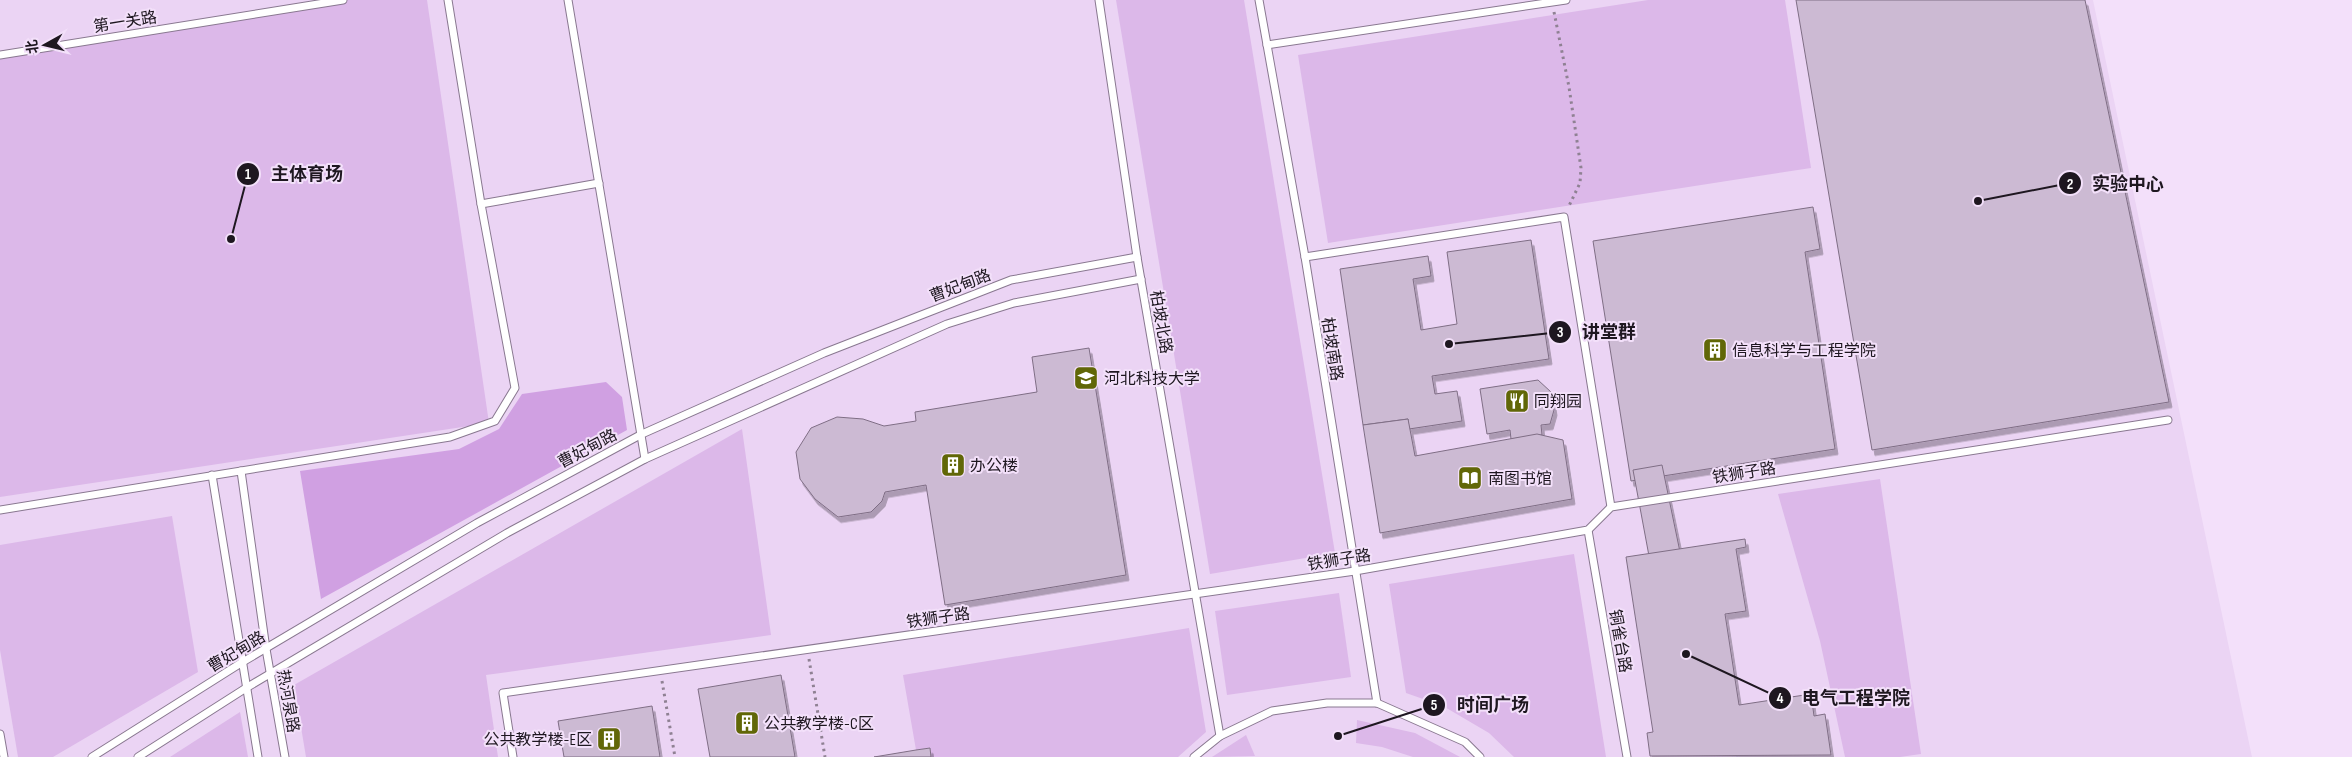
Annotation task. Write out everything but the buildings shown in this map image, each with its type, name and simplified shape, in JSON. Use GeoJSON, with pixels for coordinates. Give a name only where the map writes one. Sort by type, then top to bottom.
{"type":"FeatureCollection","features":[{"type":"Feature","properties":{"kind":"lane","name":"第一关路"},"geometry":{"type":"LineString","coordinates":[[0,55],[344,0]]}},
{"type":"Feature","properties":{"kind":"lane"},"geometry":{"type":"LineString","coordinates":[[0,510],[450,437],[495,421],[515,388],[448,0]]}},
{"type":"Feature","properties":{"kind":"lane"},"geometry":{"type":"LineString","coordinates":[[568,0],[645,459]]}},
{"type":"Feature","properties":{"kind":"lane","name":"柏坡北路"},"geometry":{"type":"LineString","coordinates":[[1099,0],[1137,257],[1220,736]]}},
{"type":"Feature","properties":{"kind":"lane","name":"柏坡南路"},"geometry":{"type":"LineString","coordinates":[[1259,0],[1305,257],[1377,703]]}},
{"type":"Feature","properties":{"kind":"lane"},"geometry":{"type":"LineString","coordinates":[[1267,45],[1566,0]]}},
{"type":"Feature","properties":{"kind":"lane"},"geometry":{"type":"LineString","coordinates":[[482,204],[599,183]]}},
{"type":"Feature","properties":{"kind":"lane"},"geometry":{"type":"LineString","coordinates":[[1305,257],[1564,217],[1610,507],[1588,530]]}},
{"type":"Feature","properties":{"kind":"lane","name":"曹妃甸路"},"geometry":{"type":"LineString","coordinates":[[92,757],[242,663],[477,523],[642,434],[824,354],[1011,280],[1137,257]]}},
{"type":"Feature","properties":{"kind":"lane","name":"曹妃甸路"},"geometry":{"type":"LineString","coordinates":[[138,757],[246,688],[508,533],[645,459],[948,324],[1014,303],[1141,279]]}},
{"type":"Feature","properties":{"kind":"lane","name":"铁狮子路"},"geometry":{"type":"LineString","coordinates":[[1610,507],[2168,420]]}},
{"type":"Feature","properties":{"kind":"lane","name":"热河泉路"},"geometry":{"type":"LineString","coordinates":[[242,471],[266,649],[285,757]]}},
{"type":"Feature","properties":{"kind":"lane"},"geometry":{"type":"LineString","coordinates":[[212,476],[258,757]]}},
{"type":"Feature","properties":{"kind":"lane","name":"铁狮子路"},"geometry":{"type":"LineString","coordinates":[[513,757],[503,693],[1355,571],[1588,530]]}},
{"type":"Feature","properties":{"kind":"lane","name":"铜雀台路"},"geometry":{"type":"LineString","coordinates":[[1588,530],[1627,757]]}},
{"type":"Feature","properties":{"kind":"lane"},"geometry":{"type":"LineString","coordinates":[[1194,757],[1220,736],[1272,711],[1327,703],[1377,703],[1465,742],[1480,757]]}},
{"type":"Feature","properties":{"kind":"lane"},"geometry":{"type":"LineString","coordinates":[[0,734],[4,757]]}},
{"type":"Feature","properties":{"kind":"path"},"geometry":{"type":"LineString","coordinates":[[1552,2],[1569,87],[1581,168],[1580,183],[1564,217]]}},
{"type":"Feature","properties":{"kind":"path"},"geometry":{"type":"LineString","coordinates":[[807,649],[825,757]]}},
{"type":"Feature","properties":{"kind":"path"},"geometry":{"type":"LineString","coordinates":[[661,670],[675,757]]}},
{"type":"Feature","properties":{"kind":"shaded area","name":"河北科技大学"},"geometry":{"type":"Polygon","coordinates":[[[0,0],[2093,0],[2252,757],[0,757],[0,0]]]}},
{"type":"Feature","properties":{"kind":"shaded area"},"geometry":{"type":"Polygon","coordinates":[[[344,0],[427,0],[489,423],[0,497],[0,55],[344,0]]]}},
{"type":"Feature","properties":{"kind":"shaded area"},"geometry":{"type":"Polygon","coordinates":[[[1116,0],[1244,0],[1335,553],[1210,574],[1116,0]]]}},
{"type":"Feature","properties":{"kind":"shaded area"},"geometry":{"type":"Polygon","coordinates":[[[1648,0],[1785,0],[1811,168],[1328,243],[1298,55],[1648,0]]]}},
{"type":"Feature","properties":{"kind":"shaded area"},"geometry":{"type":"Polygon","coordinates":[[[606,382],[622,397],[627,430],[321,599],[300,471],[459,449],[499,429],[522,394],[606,382]]]}},
{"type":"Feature","properties":{"kind":"shaded area"},"geometry":{"type":"Polygon","coordinates":[[[742,429],[771,635],[486,675],[498,757],[306,757],[294,685],[742,429]]]}},
{"type":"Feature","properties":{"kind":"shaded area"},"geometry":{"type":"Polygon","coordinates":[[[1880,479],[1921,754],[1900,757],[1845,757],[1820,641],[1778,494],[1880,479]]]}},
{"type":"Feature","properties":{"kind":"shaded area"},"geometry":{"type":"Polygon","coordinates":[[[172,516],[198,672],[53,757],[18,757],[0,650],[0,545],[172,516]]]}},
{"type":"Feature","properties":{"kind":"shaded area"},"geometry":{"type":"Polygon","coordinates":[[[1574,554],[1606,757],[1514,757],[1489,733],[1443,706],[1406,693],[1389,584],[1574,554]]]}},
{"type":"Feature","properties":{"kind":"shaded area"},"geometry":{"type":"Polygon","coordinates":[[[1339,593],[1351,677],[1227,695],[1215,611],[1339,593]]]}},
{"type":"Feature","properties":{"kind":"shaded area"},"geometry":{"type":"Polygon","coordinates":[[[1189,628],[1206,732],[1178,757],[931,757],[930,748],[916,750],[903,675],[1189,628]]]}},
{"type":"Feature","properties":{"kind":"shaded area"},"geometry":{"type":"Polygon","coordinates":[[[240,712],[248,757],[170,757],[240,712]]]}},
{"type":"Feature","properties":{"kind":"shaded area"},"geometry":{"type":"Polygon","coordinates":[[[1357,720],[1415,733],[1460,757],[1413,757],[1382,747],[1356,743],[1357,720]]]}},
{"type":"Feature","properties":{"kind":"shaded area"},"geometry":{"type":"Polygon","coordinates":[[[1246,735],[1255,756],[1212,757],[1246,735]]]}},
{"type":"Feature","properties":{"kind":"place","name":"实验中心"},"geometry":{"type":"Point","coordinates":[1978,201]}},
{"type":"Feature","properties":{"kind":"place","name":"主体育场"},"geometry":{"type":"Point","coordinates":[231,239]}},
{"type":"Feature","properties":{"kind":"place","name":"讲堂群"},"geometry":{"type":"Point","coordinates":[1449,344]}},
{"type":"Feature","properties":{"kind":"place","name":"信息科学与工程学院"},"geometry":{"type":"Point","coordinates":[1715,350]}},
{"type":"Feature","properties":{"kind":"place","name":"河北科技大学"},"geometry":{"type":"Point","coordinates":[1086,378]}},
{"type":"Feature","properties":{"kind":"place","name":"同翔园"},"geometry":{"type":"Point","coordinates":[1517,401]}},
{"type":"Feature","properties":{"kind":"place","name":"办公楼"},"geometry":{"type":"Point","coordinates":[953,465]}},
{"type":"Feature","properties":{"kind":"place","name":"南图书馆"},"geometry":{"type":"Point","coordinates":[1470,478]}},
{"type":"Feature","properties":{"kind":"place","name":"电气工程学院"},"geometry":{"type":"Point","coordinates":[1686,654]}},
{"type":"Feature","properties":{"kind":"place","name":"公共教学楼-C区"},"geometry":{"type":"Point","coordinates":[747,723]}},
{"type":"Feature","properties":{"kind":"place","name":"时间广场"},"geometry":{"type":"Point","coordinates":[1338,736]}},
{"type":"Feature","properties":{"kind":"place","name":"公共教学楼-E区"},"geometry":{"type":"Point","coordinates":[609,739]}}]}
